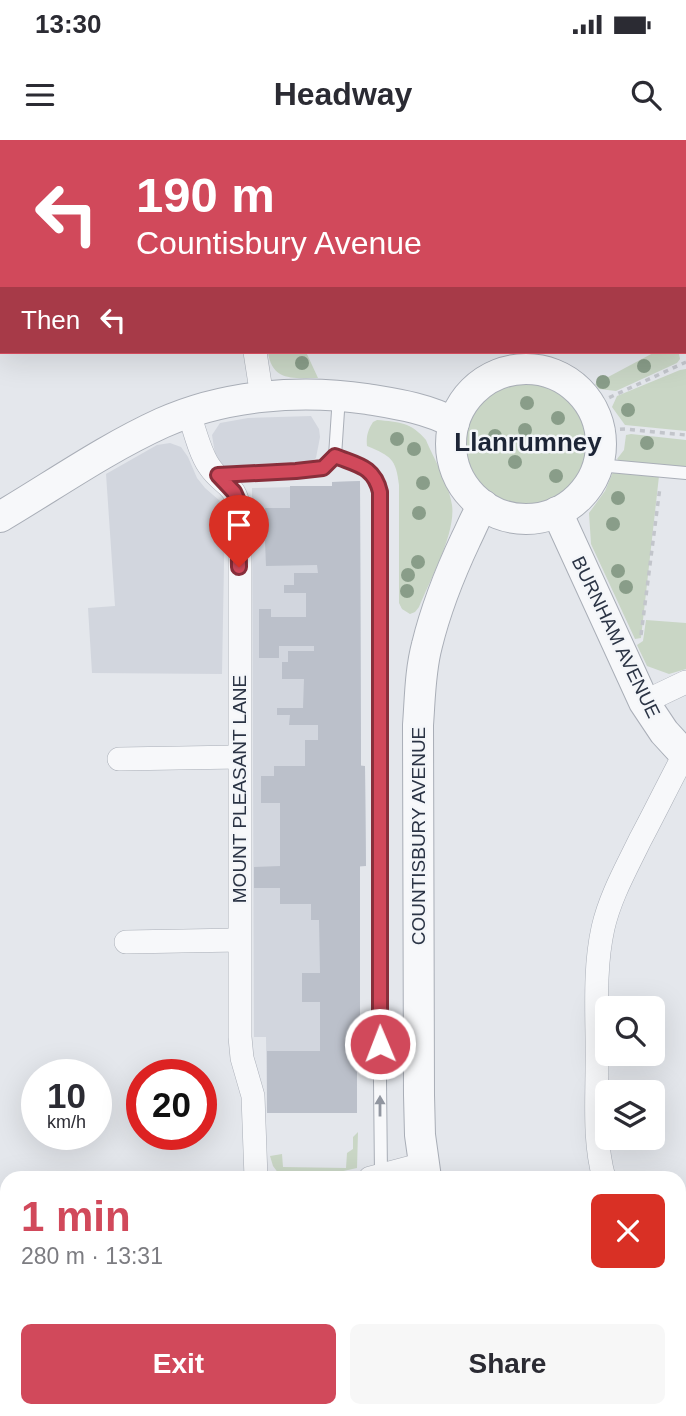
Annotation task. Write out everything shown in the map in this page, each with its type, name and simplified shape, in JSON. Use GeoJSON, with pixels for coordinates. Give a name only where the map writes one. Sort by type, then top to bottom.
{"type":"FeatureCollection","features":[{"type":"Feature","properties":{"kind":"street"},"geometry":{"type":"LineString","coordinates":[[255,354],[262,397]]}},
{"type":"Feature","properties":{"kind":"street"},"geometry":{"type":"LineString","coordinates":[[540,361],[549,372],[582,393],[595,418],[601,449],[598,465],[589,485],[576,499],[556,512],[536,518],[517,518],[499,514],[468,492],[453,463],[451,445],[454,423],[463,402],[490,377],[540,361]]}},
{"type":"Feature","properties":{"kind":"street"},"geometry":{"type":"LineString","coordinates":[[0,517],[99,456],[153,427],[189,413],[234,402],[293,394],[339,395],[425,410],[454,423]]}},
{"type":"Feature","properties":{"kind":"street","name":"MOUNT PLEASANT LANE"},"geometry":{"type":"LineString","coordinates":[[189,413],[209,467],[234,492],[240,513],[240,1037],[242,1058],[253,1096],[256,1171]]}},
{"type":"Feature","properties":{"kind":"street","name":"COUNTISBURY AVENUE"},"geometry":{"type":"LineString","coordinates":[[424,1171],[418,1038],[420,695],[427,646],[436,614],[457,559],[483,505]]}},
{"type":"Feature","properties":{"kind":"street","name":"BURNHAM AVENUE"},"geometry":{"type":"LineString","coordinates":[[556,512],[644,702],[664,732],[685,756]]}},
{"type":"Feature","properties":{"kind":"street"},"geometry":{"type":"LineString","coordinates":[[644,702],[686,682]]}},
{"type":"Feature","properties":{"kind":"street"},"geometry":{"type":"LineString","coordinates":[[602,1171],[597,1147],[598,953],[609,904],[620,879],[685,756]]}},
{"type":"Feature","properties":{"kind":"street"},"geometry":{"type":"LineString","coordinates":[[119,759],[239,757]]}},
{"type":"Feature","properties":{"kind":"street"},"geometry":{"type":"LineString","coordinates":[[127,942],[239,940]]}},
{"type":"Feature","properties":{"kind":"lane"},"geometry":{"type":"LineString","coordinates":[[218,475],[323,468],[335,456],[339,395]]}},
{"type":"Feature","properties":{"kind":"lane","name":"COUNTISBURY AVENUE"},"geometry":{"type":"LineString","coordinates":[[335,456],[373,474],[378,481],[380,492],[379,989],[375,1171]]}},
{"type":"Feature","properties":{"kind":"lane"},"geometry":{"type":"LineString","coordinates":[[598,465],[686,473]]}},
{"type":"Feature","properties":{"kind":"path"},"geometry":{"type":"LineString","coordinates":[[595,418],[686,362]]}},
{"type":"Feature","properties":{"kind":"path"},"geometry":{"type":"LineString","coordinates":[[595,418],[625,429],[686,435]]}},
{"type":"Feature","properties":{"kind":"path"},"geometry":{"type":"LineString","coordinates":[[621,651],[640,640],[662,471]]}},
{"type":"Feature","properties":{"kind":"shaded area"},"geometry":{"type":"Polygon","coordinates":[[[311,416],[319,429],[320,437],[316,458],[312,461],[225,466],[216,460],[212,435],[220,423],[248,418],[311,416]]]}},
{"type":"Feature","properties":{"kind":"shaded area"},"geometry":{"type":"Polygon","coordinates":[[[170,443],[181,447],[197,478],[225,508],[222,674],[92,673],[88,608],[115,606],[106,474],[157,445],[170,443]]]}},
{"type":"Feature","properties":{"kind":"shaded area"},"geometry":{"type":"Polygon","coordinates":[[[360,481],[361,765],[365,766],[366,866],[360,867],[360,1071],[357,1072],[357,1113],[267,1113],[266,1037],[254,1037],[252,488],[332,486],[332,482],[360,481]]]}},
{"type":"Feature","properties":{"kind":"green space"},"geometry":{"type":"Polygon","coordinates":[[[268,354],[307,354],[318,378],[286,376],[274,369],[268,354]]]}},
{"type":"Feature","properties":{"kind":"green space"},"geometry":{"type":"Polygon","coordinates":[[[651,354],[679,354],[677,363],[616,391],[599,389],[595,384],[651,354]]]}},
{"type":"Feature","properties":{"kind":"green space"},"geometry":{"type":"Polygon","coordinates":[[[686,369],[686,431],[625,425],[612,407],[617,396],[686,369]]]}},
{"type":"Feature","properties":{"kind":"green space"},"geometry":{"type":"Polygon","coordinates":[[[526,383],[550,388],[570,401],[583,421],[588,445],[583,469],[570,489],[550,502],[526,507],[502,502],[482,489],[469,469],[464,445],[469,421],[482,401],[502,388],[526,383]]]}},
{"type":"Feature","properties":{"kind":"green space"},"geometry":{"type":"Polygon","coordinates":[[[377,420],[404,424],[426,440],[445,480],[452,505],[450,529],[441,556],[419,607],[410,614],[402,609],[399,603],[399,485],[396,469],[387,456],[367,446],[369,430],[377,420]]]}},
{"type":"Feature","properties":{"kind":"green space"},"geometry":{"type":"Polygon","coordinates":[[[626,435],[686,440],[686,470],[620,461],[617,459],[624,450],[626,435]]]}},
{"type":"Feature","properties":{"kind":"green space"},"geometry":{"type":"Polygon","coordinates":[[[613,472],[659,476],[641,638],[635,639],[591,544],[589,513],[605,491],[613,472]]]}},
{"type":"Feature","properties":{"kind":"green space"},"geometry":{"type":"Polygon","coordinates":[[[646,620],[686,623],[686,669],[669,674],[647,666],[637,645],[643,641],[646,620]]]}},
{"type":"Feature","properties":{"kind":"green space"},"geometry":{"type":"Polygon","coordinates":[[[358,1132],[357,1168],[344,1171],[277,1171],[270,1156],[282,1154],[283,1167],[346,1168],[347,1153],[353,1149],[353,1137],[358,1132]]]}},
{"type":"Feature","properties":{"kind":"building"},"geometry":{"type":"Polygon","coordinates":[[[360,481],[361,766],[365,766],[366,866],[360,866],[360,1071],[357,1071],[357,1113],[267,1113],[267,1051],[320,1051],[320,1002],[302,1002],[302,973],[320,973],[319,920],[311,920],[311,904],[280,904],[280,888],[254,888],[254,867],[280,866],[280,803],[261,803],[261,776],[274,776],[274,766],[305,766],[305,740],[318,740],[318,725],[289,725],[290,715],[277,715],[277,708],[303,708],[304,679],[282,679],[282,662],[288,662],[288,651],[314,651],[314,646],[279,646],[279,658],[259,658],[259,609],[271,609],[271,617],[306,617],[306,593],[284,593],[284,585],[294,585],[294,573],[318,573],[317,565],[266,566],[265,541],[252,541],[252,513],[265,512],[265,508],[290,508],[290,486],[332,486],[332,482],[360,481]]]}},
{"type":"Feature","properties":{"kind":"district","name":"Llanrumney"},"geometry":{"type":"Point","coordinates":[528,442]}},
{"type":"Feature","properties":{"kind":"route"},"geometry":{"type":"LineString","coordinates":[[239,567],[238,501],[234,492],[218,475],[323,468],[335,456],[366,469],[378,481],[380,1044]]}}]}
